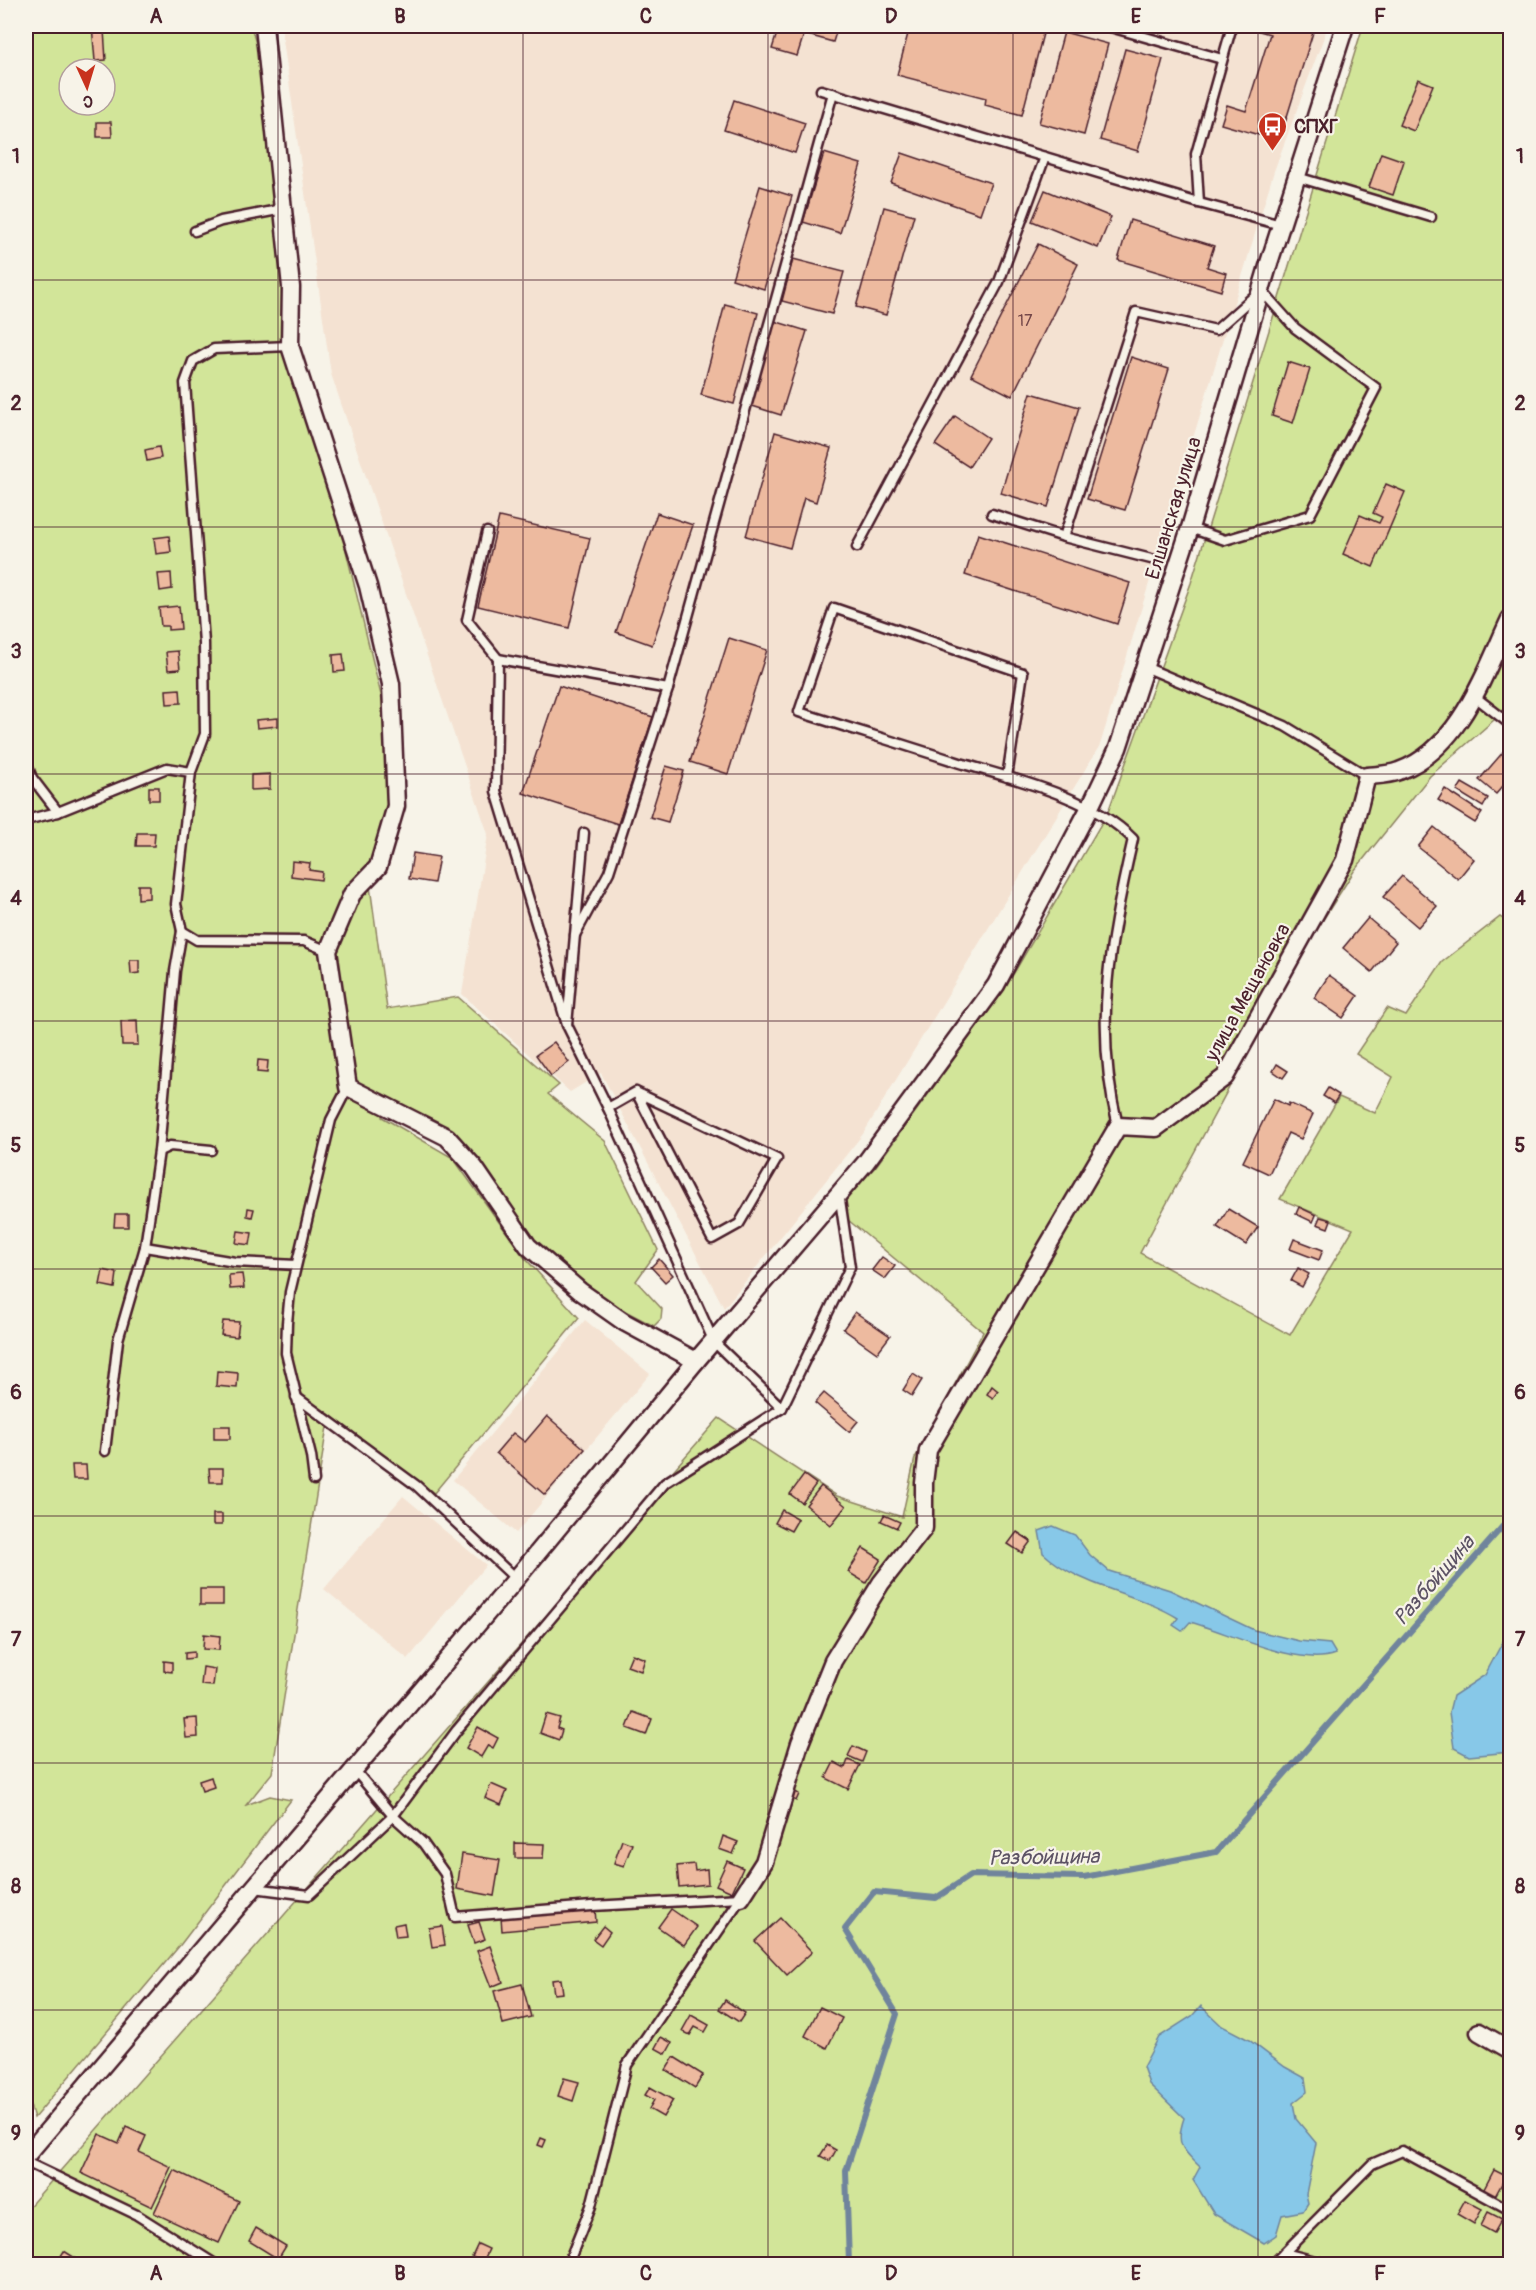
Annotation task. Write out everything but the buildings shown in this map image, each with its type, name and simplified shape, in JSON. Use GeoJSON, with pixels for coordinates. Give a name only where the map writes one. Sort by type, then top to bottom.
{"type":"FeatureCollection","features":[{"type":"Feature","properties":{"kind":"street"},"geometry":{"type":"LineString","coordinates":[[264,26],[291,287],[290,346],[368,586],[391,684],[396,806],[378,867],[352,894],[328,951],[348,1087],[447,1137],[474,1167],[528,1246],[580,1291],[624,1322],[696,1361]]}},
{"type":"Feature","properties":{"kind":"street","name":"Елшанская улица"},"geometry":{"type":"LineString","coordinates":[[26,2156],[353,1768],[516,1579],[696,1361],[866,1162],[996,985],[1090,807],[1118,748],[1190,528],[1281,225],[1345,26]]}},
{"type":"Feature","properties":{"kind":"street"},"geometry":{"type":"LineString","coordinates":[[1367,776],[1398,771],[1431,753],[1453,727],[1474,696],[1510,619]]}},
{"type":"Feature","properties":{"kind":"street","name":"улица Мещановка"},"geometry":{"type":"LineString","coordinates":[[1118,1126],[1156,1128],[1225,1077],[1345,860],[1367,776]]}},
{"type":"Feature","properties":{"kind":"street"},"geometry":{"type":"LineString","coordinates":[[741,1898],[764,1862],[800,1743],[833,1661],[880,1583],[924,1528],[924,1482],[928,1450],[1118,1126]]}},
{"type":"Feature","properties":{"kind":"street"},"geometry":{"type":"LineString","coordinates":[[1479,2032],[1510,2050]]}},
{"type":"Feature","properties":{"kind":"lane"},"geometry":{"type":"LineString","coordinates":[[1107,26],[1222,59]]}},
{"type":"Feature","properties":{"kind":"lane"},"geometry":{"type":"LineString","coordinates":[[1199,203],[1196,154],[1232,26]]}},
{"type":"Feature","properties":{"kind":"lane"},"geometry":{"type":"LineString","coordinates":[[821,90],[1199,203],[1281,225]]}},
{"type":"Feature","properties":{"kind":"lane"},"geometry":{"type":"LineString","coordinates":[[575,935],[609,872],[668,689],[833,93]]}},
{"type":"Feature","properties":{"kind":"lane"},"geometry":{"type":"LineString","coordinates":[[857,547],[999,282],[1045,157]]}},
{"type":"Feature","properties":{"kind":"lane"},"geometry":{"type":"LineString","coordinates":[[1297,177],[1431,217]]}},
{"type":"Feature","properties":{"kind":"lane"},"geometry":{"type":"LineString","coordinates":[[195,231],[222,221],[284,209]]}},
{"type":"Feature","properties":{"kind":"lane"},"geometry":{"type":"LineString","coordinates":[[1064,537],[1136,312],[1216,330],[1261,290],[1295,328],[1376,388],[1310,515],[1225,540],[1190,528]]}},
{"type":"Feature","properties":{"kind":"lane"},"geometry":{"type":"LineString","coordinates":[[105,1450],[117,1340],[145,1247],[159,1150],[175,971],[182,932],[176,904],[191,772],[205,734],[204,643],[185,383],[193,360],[214,349],[290,346]]}},
{"type":"Feature","properties":{"kind":"lane"},"geometry":{"type":"LineString","coordinates":[[992,514],[1064,537],[1155,560]]}},
{"type":"Feature","properties":{"kind":"lane"},"geometry":{"type":"LineString","coordinates":[[487,532],[467,620],[498,659],[496,791],[567,1025],[608,1108],[714,1342],[782,1408]]}},
{"type":"Feature","properties":{"kind":"lane"},"geometry":{"type":"LineString","coordinates":[[1007,777],[1023,673],[834,608],[799,712],[1007,777],[1090,807],[1120,826],[1133,839],[1113,927],[1104,1003],[1110,1096],[1118,1126]]}},
{"type":"Feature","properties":{"kind":"lane"},"geometry":{"type":"LineString","coordinates":[[498,659],[668,689]]}},
{"type":"Feature","properties":{"kind":"lane"},"geometry":{"type":"LineString","coordinates":[[1145,667],[1285,726],[1367,776]]}},
{"type":"Feature","properties":{"kind":"lane"},"geometry":{"type":"LineString","coordinates":[[1474,696],[1510,724]]}},
{"type":"Feature","properties":{"kind":"lane"},"geometry":{"type":"LineString","coordinates":[[26,762],[32,778],[58,812]]}},
{"type":"Feature","properties":{"kind":"lane"},"geometry":{"type":"LineString","coordinates":[[26,820],[58,812],[167,768],[191,772]]}},
{"type":"Feature","properties":{"kind":"lane"},"geometry":{"type":"LineString","coordinates":[[567,1025],[584,833]]}},
{"type":"Feature","properties":{"kind":"lane"},"geometry":{"type":"LineString","coordinates":[[182,932],[197,940],[304,941],[328,951]]}},
{"type":"Feature","properties":{"kind":"lane"},"geometry":{"type":"LineString","coordinates":[[314,1480],[311,1456],[286,1353],[290,1292],[331,1120],[348,1087]]}},
{"type":"Feature","properties":{"kind":"lane"},"geometry":{"type":"LineString","coordinates":[[608,1108],[636,1092]]}},
{"type":"Feature","properties":{"kind":"lane"},"geometry":{"type":"LineString","coordinates":[[636,1092],[777,1159],[739,1224],[712,1239],[636,1092]]}},
{"type":"Feature","properties":{"kind":"lane"},"geometry":{"type":"LineString","coordinates":[[159,1150],[170,1146],[211,1150]]}},
{"type":"Feature","properties":{"kind":"lane"},"geometry":{"type":"LineString","coordinates":[[253,1888],[309,1895],[393,1816],[457,1730],[666,1483],[782,1408],[850,1267],[839,1193]]}},
{"type":"Feature","properties":{"kind":"lane"},"geometry":{"type":"LineString","coordinates":[[145,1247],[235,1262],[296,1266]]}},
{"type":"Feature","properties":{"kind":"lane"},"geometry":{"type":"LineString","coordinates":[[296,1397],[417,1486],[516,1579]]}},
{"type":"Feature","properties":{"kind":"lane"},"geometry":{"type":"LineString","coordinates":[[353,1768],[393,1816],[423,1843],[445,1874],[455,1917],[592,1906],[741,1898]]}},
{"type":"Feature","properties":{"kind":"lane"},"geometry":{"type":"LineString","coordinates":[[568,2265],[591,2206],[627,2065],[741,1898]]}},
{"type":"Feature","properties":{"kind":"lane"},"geometry":{"type":"LineString","coordinates":[[1273,2265],[1372,2164],[1402,2151],[1510,2210]]}},
{"type":"Feature","properties":{"kind":"lane"},"geometry":{"type":"LineString","coordinates":[[26,2162],[137,2215],[215,2265]]}},
{"type":"Feature","properties":{"kind":"lane"},"geometry":{"type":"LineString","coordinates":[[1284,2253],[1327,2265]]}},
{"type":"Feature","properties":{"kind":"shaded area"},"geometry":{"type":"Polygon","coordinates":[[[281,26],[1328,26],[1274,171],[1100,745],[863,1134],[724,1308],[601,1073],[570,1092],[462,994],[488,834],[331,374],[281,26]]]}},
{"type":"Feature","properties":{"kind":"shaded area"},"geometry":{"type":"Polygon","coordinates":[[[585,1320],[650,1374],[516,1533],[453,1480],[585,1320]]]}},
{"type":"Feature","properties":{"kind":"shaded area"},"geometry":{"type":"Polygon","coordinates":[[[403,1496],[486,1565],[408,1659],[324,1589],[403,1496]]]}},
{"type":"Feature","properties":{"kind":"green space"},"geometry":{"type":"Polygon","coordinates":[[[26,26],[251,26],[261,62],[292,360],[340,526],[397,761],[369,879],[387,1009],[458,997],[559,1085],[548,1094],[605,1141],[658,1250],[636,1281],[662,1309],[661,1319],[654,1326],[606,1301],[534,1241],[450,1130],[385,1097],[382,1117],[453,1158],[524,1257],[579,1318],[434,1493],[329,1414],[272,1773],[246,1805],[270,1796],[291,1800],[181,1944],[34,2118],[26,2093],[26,26]]]}},
{"type":"Feature","properties":{"kind":"green space"},"geometry":{"type":"Polygon","coordinates":[[[1363,26],[1510,26],[1510,706],[1430,776],[1354,871],[1301,954],[1140,1253],[1290,1335],[1353,1229],[1280,1199],[1339,1097],[1375,1113],[1393,1077],[1356,1054],[1387,1008],[1406,1016],[1442,962],[1500,917],[1510,924],[1510,2264],[26,2264],[26,2210],[719,1418],[837,1496],[902,1517],[915,1458],[983,1332],[836,1210],[876,1166],[1004,990],[1108,812],[1191,583],[1363,26]]]}},
{"type":"Feature","properties":{"kind":"water"},"geometry":{"type":"Polygon","coordinates":[[[26,1116],[32,1120],[31,1144],[26,1155],[26,1116]]]}},
{"type":"Feature","properties":{"kind":"water"},"geometry":{"type":"Polygon","coordinates":[[[1053,1526],[1075,1535],[1090,1555],[1109,1571],[1170,1590],[1254,1630],[1299,1641],[1330,1644],[1336,1654],[1320,1657],[1283,1653],[1190,1622],[1182,1631],[1173,1625],[1178,1618],[1162,1609],[1074,1574],[1043,1553],[1039,1531],[1053,1526]]]}},
{"type":"Feature","properties":{"kind":"water"},"geometry":{"type":"Polygon","coordinates":[[[1510,1628],[1510,1752],[1469,1756],[1454,1748],[1449,1712],[1453,1696],[1485,1675],[1510,1628]]]}},
{"type":"Feature","properties":{"kind":"water"},"geometry":{"type":"Polygon","coordinates":[[[1201,2006],[1222,2026],[1249,2040],[1285,2067],[1305,2078],[1307,2092],[1293,2103],[1296,2119],[1316,2143],[1306,2194],[1308,2203],[1303,2211],[1282,2215],[1276,2235],[1264,2243],[1214,2214],[1193,2180],[1200,2167],[1182,2146],[1180,2140],[1184,2118],[1149,2084],[1143,2067],[1159,2037],[1192,2016],[1201,2006]]]}},
{"type":"Feature","properties":{"kind":"waterway","name":"Разбойщина"},"geometry":{"type":"LineString","coordinates":[[849,2264],[846,2171],[897,2014],[845,1929],[874,1892],[936,1898],[971,1875],[1084,1877],[1216,1852],[1510,1518]]}},
{"type":"Feature","properties":{"kind":"place","name":"СПХГ"},"geometry":{"type":"Point","coordinates":[1273,152]}}]}
